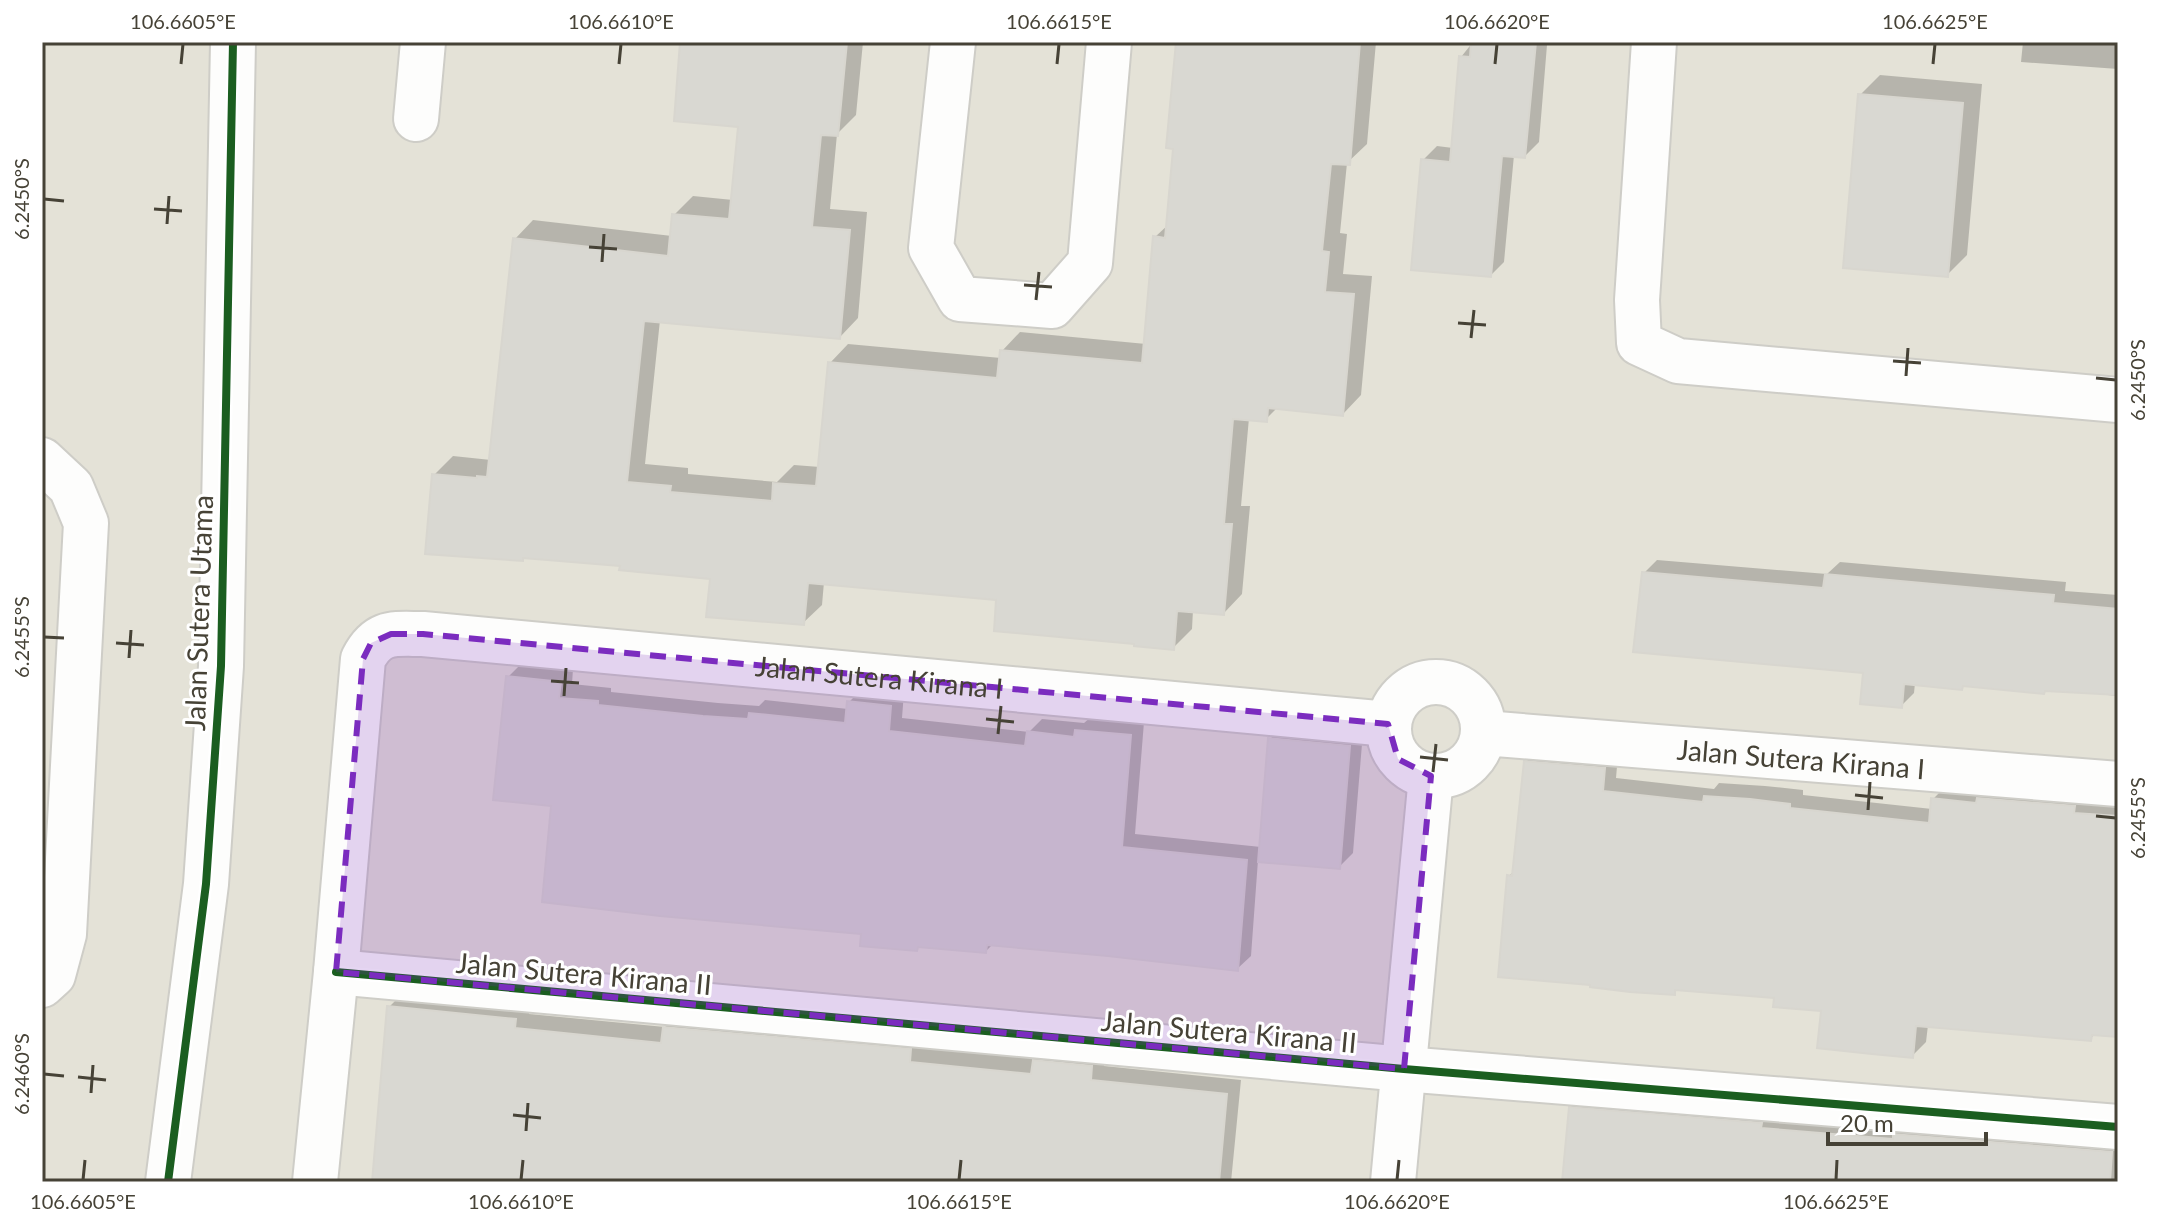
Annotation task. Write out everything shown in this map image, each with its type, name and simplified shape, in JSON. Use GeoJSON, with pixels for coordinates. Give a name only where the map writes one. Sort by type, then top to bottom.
{"type":"FeatureCollection","features":[{"type":"Feature","properties":{"kind":"street","name":"Jalan Sutera Utama"},"geometry":{"type":"LineString","coordinates":[[168,1182],[206,884],[221,666],[233,42]]}},
{"type":"Feature","properties":{"kind":"street"},"geometry":{"type":"LineString","coordinates":[[416,119],[423,42]]}},
{"type":"Feature","properties":{"kind":"street"},"geometry":{"type":"LineString","coordinates":[[953,42],[931,248],[960,299],[1052,306],[1090,263],[1109,42]]}},
{"type":"Feature","properties":{"kind":"street"},"geometry":{"type":"LineString","coordinates":[[1654,42],[1637,300],[1639,343],[1678,361],[2118,400]]}},
{"type":"Feature","properties":{"kind":"street"},"geometry":{"type":"LineString","coordinates":[[42,460],[71,487],[86,523],[64,934],[48,980]]}},
{"type":"Feature","properties":{"kind":"street","name":"Jalan Sutera Kirana I"},"geometry":{"type":"LineString","coordinates":[[336,972],[363,659],[371,643],[391,634],[423,634],[1388,724]]}},
{"type":"Feature","properties":{"kind":"street"},"geometry":{"type":"LineString","coordinates":[[1430,681],[1451,684],[1469,694],[1480,712],[1484,733],[1475,757],[1456,772],[1431,776],[1413,770],[1398,759],[1389,742],[1388,724],[1395,703],[1410,689],[1430,681]]}},
{"type":"Feature","properties":{"kind":"street","name":"Jalan Sutera Kirana I"},"geometry":{"type":"LineString","coordinates":[[1484,733],[2118,784]]}},
{"type":"Feature","properties":{"kind":"street"},"geometry":{"type":"LineString","coordinates":[[1393,1182],[1431,776]]}},
{"type":"Feature","properties":{"kind":"street"},"geometry":{"type":"LineString","coordinates":[[315,1182],[336,972]]}},
{"type":"Feature","properties":{"kind":"street","name":"Jalan Sutera Kirana II"},"geometry":{"type":"LineString","coordinates":[[336,972],[1404,1069],[2118,1127]]}},
{"type":"Feature","properties":{"kind":"highlighted area"},"geometry":{"type":"Polygon","coordinates":[[[391,634],[423,634],[1388,724],[1398,759],[1431,776],[1404,1069],[336,972],[363,659],[371,643],[391,634]]]}},
{"type":"Feature","properties":{"kind":"shaded area"},"geometry":{"type":"Polygon","coordinates":[[[42,42],[2118,42],[2118,1182],[42,1182],[42,42]]]}},
{"type":"Feature","properties":{"kind":"building"},"geometry":{"type":"Polygon","coordinates":[[[680,42],[847,42],[838,136],[821,135],[812,227],[850,230],[840,339],[644,321],[627,482],[671,486],[670,492],[772,501],[773,483],[816,486],[828,362],[997,378],[1000,350],[1142,363],[1153,236],[1165,238],[1173,149],[1166,148],[1176,42],[1360,42],[1350,165],[1331,164],[1322,251],[1329,252],[1325,292],[1354,294],[1343,416],[1268,408],[1267,422],[1233,419],[1224,524],[1232,524],[1224,615],[1177,611],[1174,650],[994,631],[996,600],[808,583],[804,625],[706,617],[710,579],[619,570],[620,566],[425,554],[432,474],[487,477],[513,238],[668,256],[672,214],[729,219],[738,127],[674,121],[680,42]]]}},
{"type":"Feature","properties":{"kind":"building"},"geometry":{"type":"Polygon","coordinates":[[[1471,42],[1536,42],[1525,158],[1502,156],[1491,277],[1411,270],[1421,159],[1450,162],[1459,56],[1470,57],[1471,42]]]}},
{"type":"Feature","properties":{"kind":"building"},"geometry":{"type":"Polygon","coordinates":[[[1858,94],[1963,103],[1948,277],[1843,268],[1858,94]]]}},
{"type":"Feature","properties":{"kind":"building"},"geometry":{"type":"Polygon","coordinates":[[[1642,572],[1823,588],[1825,574],[2054,595],[2053,603],[2118,609],[2118,695],[2045,691],[2044,694],[1963,686],[1962,690],[1904,684],[1902,708],[1860,704],[1863,673],[1633,652],[1642,572]]]}},
{"type":"Feature","properties":{"kind":"building"},"geometry":{"type":"Polygon","coordinates":[[[506,676],[561,682],[559,698],[703,716],[748,719],[749,713],[845,723],[847,701],[891,706],[889,731],[1025,746],[1027,731],[1074,737],[1075,730],[1131,735],[1122,847],[1247,860],[1238,971],[987,945],[986,953],[860,946],[861,934],[542,902],[551,806],[493,800],[506,676]]]}},
{"type":"Feature","properties":{"kind":"building"},"geometry":{"type":"Polygon","coordinates":[[[1268,738],[1350,746],[1340,869],[1258,862],[1268,738]]]}},
{"type":"Feature","properties":{"kind":"building"},"geometry":{"type":"Polygon","coordinates":[[[1524,761],[1605,768],[1603,791],[1703,802],[1704,796],[1750,799],[1790,804],[1790,808],[1929,823],[1931,798],[1976,803],[1977,798],[2075,806],[2074,813],[2118,816],[2118,1037],[2092,1035],[2091,1041],[1916,1026],[1913,1058],[1817,1048],[1821,1011],[1773,1007],[1774,998],[1675,990],[1675,995],[1630,992],[1590,985],[1498,977],[1507,875],[1512,876],[1524,761]]]}},
{"type":"Feature","properties":{"kind":"building"},"geometry":{"type":"Polygon","coordinates":[[[387,1006],[516,1019],[515,1028],[661,1043],[663,1027],[911,1049],[910,1062],[1031,1074],[1033,1060],[1092,1066],[1091,1080],[1227,1094],[1219,1182],[372,1182],[387,1006]]]}},
{"type":"Feature","properties":{"kind":"building"},"geometry":{"type":"Polygon","coordinates":[[[1569,1107],[1762,1123],[1761,1128],[1893,1139],[1893,1134],[2112,1152],[2110,1182],[1562,1182],[1569,1107]]]}},
{"type":"Feature","properties":{"kind":"cycle path"},"geometry":{"type":"LineString","coordinates":[[168,1182],[206,884],[221,666],[233,42]]}},
{"type":"Feature","properties":{"kind":"cycle path"},"geometry":{"type":"LineString","coordinates":[[336,972],[1404,1069],[2118,1127]]}}]}
